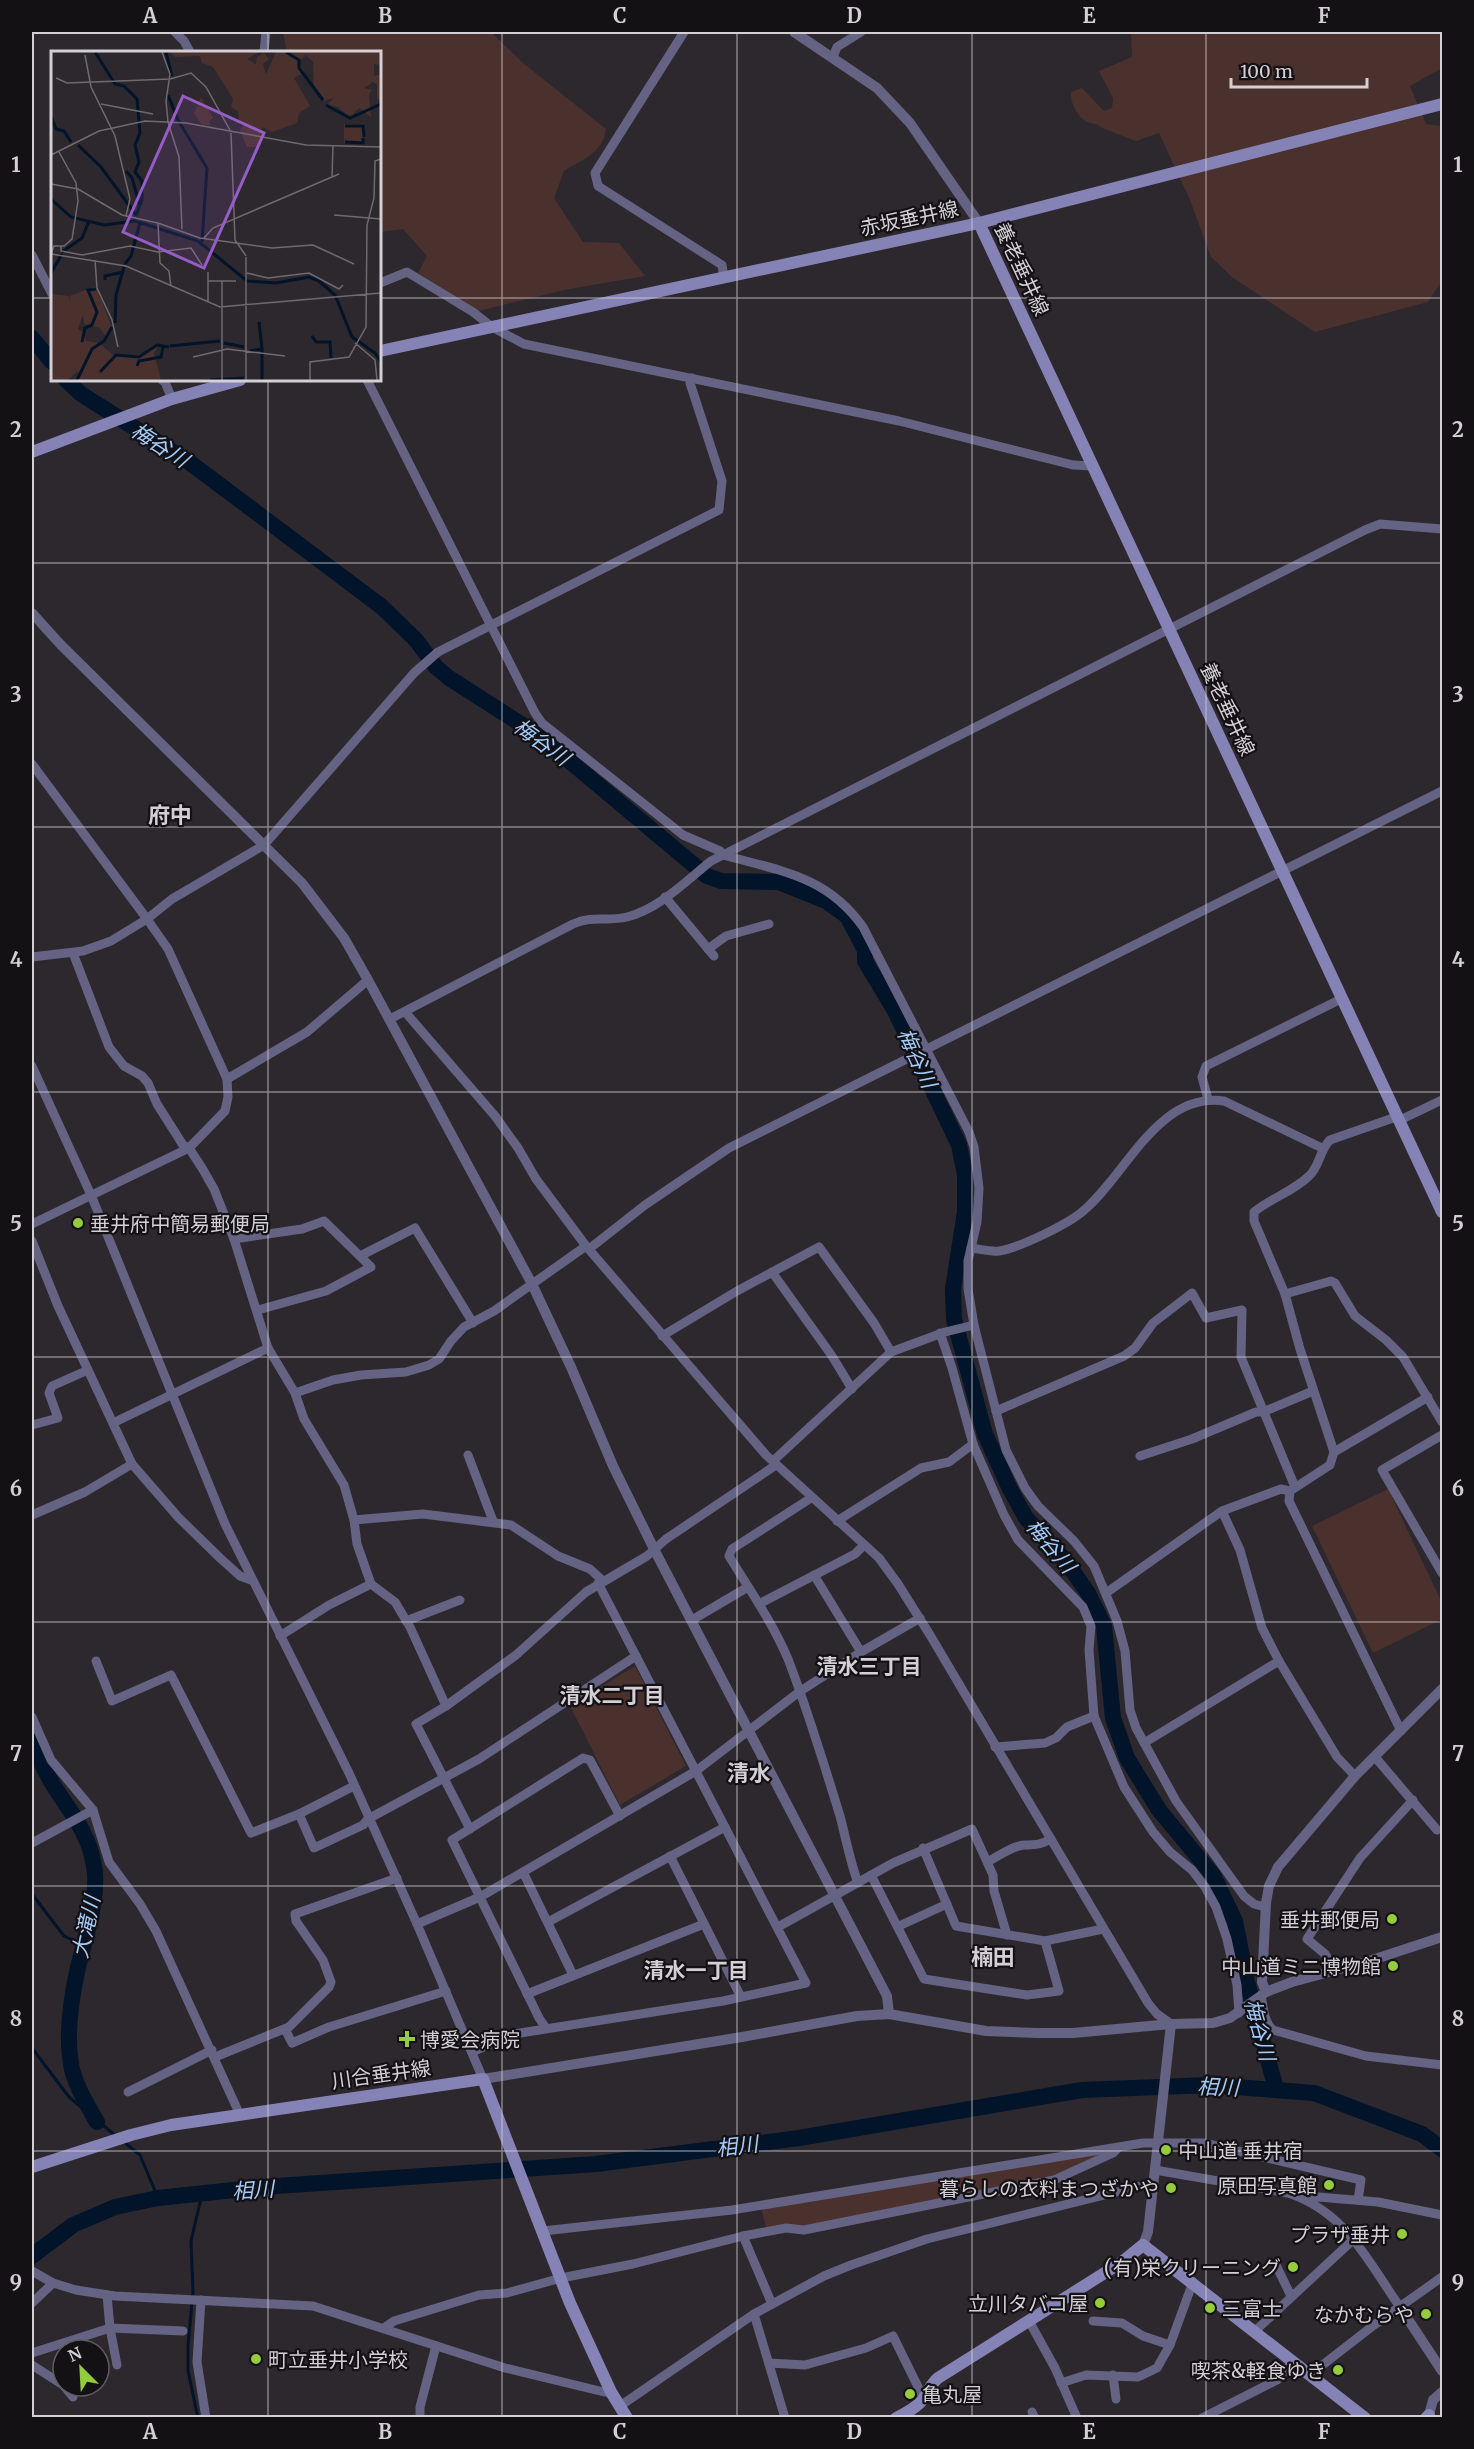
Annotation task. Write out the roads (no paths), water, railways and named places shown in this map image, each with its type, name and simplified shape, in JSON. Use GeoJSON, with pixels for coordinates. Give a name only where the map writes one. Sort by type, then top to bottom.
{"type":"FeatureCollection","features":[{"type":"Feature","properties":{"kind":"main road","name":"赤坂垂井線"},"geometry":{"type":"LineString","coordinates":[[381,351],[979,223],[1443,104]]}},
{"type":"Feature","properties":{"kind":"main road","name":"養老垂井線"},"geometry":{"type":"LineString","coordinates":[[979,223],[1397,1119],[1443,1212]]}},
{"type":"Feature","properties":{"kind":"main road"},"geometry":{"type":"LineString","coordinates":[[32,452],[172,399],[236,381]]}},
{"type":"Feature","properties":{"kind":"main road"},"geometry":{"type":"LineString","coordinates":[[485,2085],[561,2278],[621,2413]]}},
{"type":"Feature","properties":{"kind":"main road","name":"川合垂井線"},"geometry":{"type":"LineString","coordinates":[[32,2167],[131,2135],[171,2125],[485,2085]]}},
{"type":"Feature","properties":{"kind":"main road"},"geometry":{"type":"LineString","coordinates":[[904,2416],[924,2399],[931,2384],[938,2378],[1138,2251],[1143,2245],[1365,2418]]}},
{"type":"Feature","properties":{"kind":"street"},"geometry":{"type":"LineString","coordinates":[[175,32],[189,51]]}},
{"type":"Feature","properties":{"kind":"street"},"geometry":{"type":"LineString","coordinates":[[264,51],[266,32]]}},
{"type":"Feature","properties":{"kind":"street"},"geometry":{"type":"LineString","coordinates":[[684,32],[595,173],[598,186],[722,265],[724,278]]}},
{"type":"Feature","properties":{"kind":"street"},"geometry":{"type":"LineString","coordinates":[[794,32],[877,88],[910,123],[979,223]]}},
{"type":"Feature","properties":{"kind":"street"},"geometry":{"type":"LineString","coordinates":[[833,57],[837,47],[861,32]]}},
{"type":"Feature","properties":{"kind":"street"},"geometry":{"type":"LineString","coordinates":[[32,255],[51,292]]}},
{"type":"Feature","properties":{"kind":"street"},"geometry":{"type":"LineString","coordinates":[[381,283],[407,272],[473,312],[492,327],[524,344],[558,353],[899,421],[1073,465],[1092,466]]}},
{"type":"Feature","properties":{"kind":"street"},"geometry":{"type":"LineString","coordinates":[[32,957],[73,953],[111,941],[147,919],[172,899],[264,845],[424,662],[438,652],[719,510],[723,481],[698,413],[690,383],[692,378]]}},
{"type":"Feature","properties":{"kind":"street"},"geometry":{"type":"LineString","coordinates":[[164,381],[172,399]]}},
{"type":"Feature","properties":{"kind":"street"},"geometry":{"type":"LineString","coordinates":[[368,381],[535,713],[543,723],[683,835],[720,851],[723,855],[788,873],[819,885],[842,901],[858,920],[875,948],[925,1051],[969,1132],[974,1147],[979,1188],[977,1222],[968,1261],[970,1325],[1006,1450],[1025,1488],[1038,1506],[1074,1541],[1094,1566],[1106,1593],[1125,1651],[1130,1710],[1144,1743],[1181,1810],[1237,1887],[1250,1901],[1265,1907]]}},
{"type":"Feature","properties":{"kind":"street"},"geometry":{"type":"LineString","coordinates":[[390,1020],[587,918],[616,919],[646,911],[711,861],[1380,524],[1443,529]]}},
{"type":"Feature","properties":{"kind":"street"},"geometry":{"type":"LineString","coordinates":[[32,614],[302,883],[344,938],[532,1284],[571,1367],[613,1466],[655,1551],[888,1996],[889,2014]]}},
{"type":"Feature","properties":{"kind":"street"},"geometry":{"type":"LineString","coordinates":[[32,764],[168,949],[227,1079],[228,1097],[225,1111],[189,1148],[32,1224]]}},
{"type":"Feature","properties":{"kind":"street"},"geometry":{"type":"LineString","coordinates":[[295,1393],[342,1378],[406,1372],[429,1365],[439,1359],[464,1327],[494,1311],[729,1148],[1443,791]]}},
{"type":"Feature","properties":{"kind":"street"},"geometry":{"type":"LineString","coordinates":[[665,897],[711,953],[726,936],[769,924]]}},
{"type":"Feature","properties":{"kind":"street"},"geometry":{"type":"LineString","coordinates":[[73,953],[109,1047],[124,1066],[142,1076],[148,1083],[157,1104],[183,1145],[189,1148],[214,1189],[234,1239],[268,1348],[295,1393],[304,1419],[344,1485],[354,1520],[357,1544],[371,1584],[395,1602],[406,1620],[446,1706]]}},
{"type":"Feature","properties":{"kind":"street"},"geometry":{"type":"LineString","coordinates":[[227,1079],[308,1032],[368,980]]}},
{"type":"Feature","properties":{"kind":"street"},"geometry":{"type":"LineString","coordinates":[[1208,1099],[1202,1077],[1206,1066],[1341,999]]}},
{"type":"Feature","properties":{"kind":"street"},"geometry":{"type":"LineString","coordinates":[[406,1012],[495,1116],[518,1148],[536,1179],[587,1248],[662,1336],[775,1463],[879,1558],[920,1618],[1148,2003],[1170,2029],[1148,2232],[1143,2245]]}},
{"type":"Feature","properties":{"kind":"street"},"geometry":{"type":"LineString","coordinates":[[32,1066],[91,1195],[225,1524],[397,1878],[485,2085],[857,2016],[889,2014],[986,2031],[1037,2033],[1170,2029],[1213,2023],[1241,2012],[1262,1995],[1292,1982],[1443,1937]]}},
{"type":"Feature","properties":{"kind":"street"},"geometry":{"type":"LineString","coordinates":[[971,1248],[997,1251],[1015,1247],[1064,1224],[1083,1212],[1157,1127],[1182,1108],[1208,1099],[1224,1101],[1322,1148]]}},
{"type":"Feature","properties":{"kind":"street"},"geometry":{"type":"LineString","coordinates":[[1106,1593],[1222,1510],[1281,1489],[1292,1489],[1330,1465],[1334,1452],[1313,1391],[1285,1294],[1254,1221],[1254,1212],[1312,1174],[1322,1148],[1330,1140],[1397,1119],[1443,1100]]}},
{"type":"Feature","properties":{"kind":"street"},"geometry":{"type":"LineString","coordinates":[[234,1239],[302,1229],[324,1221],[371,1267],[326,1291],[258,1310]]}},
{"type":"Feature","properties":{"kind":"street"},"geometry":{"type":"LineString","coordinates":[[360,1256],[415,1228],[473,1323]]}},
{"type":"Feature","properties":{"kind":"street"},"geometry":{"type":"LineString","coordinates":[[32,1240],[58,1306],[132,1464],[178,1517],[220,1558],[240,1575],[251,1580]]}},
{"type":"Feature","properties":{"kind":"street"},"geometry":{"type":"LineString","coordinates":[[662,1336],[819,1247],[874,1323],[891,1352]]}},
{"type":"Feature","properties":{"kind":"street"},"geometry":{"type":"LineString","coordinates":[[772,1272],[832,1356],[852,1389]]}},
{"type":"Feature","properties":{"kind":"street"},"geometry":{"type":"LineString","coordinates":[[1285,1294],[1331,1281],[1335,1283],[1355,1316],[1386,1340],[1403,1358],[1443,1422]]}},
{"type":"Feature","properties":{"kind":"street"},"geometry":{"type":"LineString","coordinates":[[996,1411],[1124,1356],[1135,1348],[1153,1323],[1192,1293],[1206,1318],[1242,1310],[1242,1357],[1292,1489],[1289,1501],[1401,1731]]}},
{"type":"Feature","properties":{"kind":"street"},"geometry":{"type":"LineString","coordinates":[[471,1829],[416,1724],[446,1706],[516,1655],[586,1592],[655,1551],[666,1539],[775,1463],[891,1352],[970,1325]]}},
{"type":"Feature","properties":{"kind":"street"},"geometry":{"type":"LineString","coordinates":[[943,1333],[973,1444],[1004,1515],[1018,1540],[1083,1607],[1091,1626],[1089,1650],[1094,1716],[1134,1805],[1170,1852],[1192,1870],[1216,1907],[1227,1939],[1241,2012]]}},
{"type":"Feature","properties":{"kind":"street"},"geometry":{"type":"LineString","coordinates":[[113,1423],[268,1348]]}},
{"type":"Feature","properties":{"kind":"street"},"geometry":{"type":"LineString","coordinates":[[32,1425],[58,1418],[48,1393],[52,1386],[88,1370]]}},
{"type":"Feature","properties":{"kind":"street"},"geometry":{"type":"LineString","coordinates":[[1140,1456],[1192,1439],[1313,1391]]}},
{"type":"Feature","properties":{"kind":"street"},"geometry":{"type":"LineString","coordinates":[[1334,1452],[1428,1397]]}},
{"type":"Feature","properties":{"kind":"street"},"geometry":{"type":"LineString","coordinates":[[1443,1435],[1382,1470],[1443,1573]]}},
{"type":"Feature","properties":{"kind":"street"},"geometry":{"type":"LineString","coordinates":[[837,1521],[921,1468],[949,1462],[973,1444]]}},
{"type":"Feature","properties":{"kind":"street"},"geometry":{"type":"LineString","coordinates":[[468,1455],[493,1521]]}},
{"type":"Feature","properties":{"kind":"street"},"geometry":{"type":"LineString","coordinates":[[32,1515],[86,1492],[132,1464]]}},
{"type":"Feature","properties":{"kind":"street"},"geometry":{"type":"LineString","coordinates":[[811,1498],[732,1549],[729,1556],[759,1604],[787,1658],[825,1768],[841,1821],[848,1855],[858,1882]]}},
{"type":"Feature","properties":{"kind":"street"},"geometry":{"type":"LineString","coordinates":[[1222,1510],[1240,1550],[1259,1619],[1279,1661],[1337,1757],[1355,1776]]}},
{"type":"Feature","properties":{"kind":"street"},"geometry":{"type":"LineString","coordinates":[[354,1520],[423,1514],[493,1521],[511,1525],[558,1556],[590,1569],[600,1582],[806,1983],[741,1997],[514,2034],[472,2052]]}},
{"type":"Feature","properties":{"kind":"street"},"geometry":{"type":"LineString","coordinates":[[759,1604],[855,1554],[864,1545]]}},
{"type":"Feature","properties":{"kind":"street"},"geometry":{"type":"LineString","coordinates":[[814,1575],[861,1652]]}},
{"type":"Feature","properties":{"kind":"street"},"geometry":{"type":"LineString","coordinates":[[280,1636],[329,1605],[371,1584]]}},
{"type":"Feature","properties":{"kind":"street"},"geometry":{"type":"LineString","coordinates":[[692,1620],[748,1587]]}},
{"type":"Feature","properties":{"kind":"street"},"geometry":{"type":"LineString","coordinates":[[406,1620],[459,1600]]}},
{"type":"Feature","properties":{"kind":"street"},"geometry":{"type":"LineString","coordinates":[[417,1924],[480,1897],[696,1772],[799,1692],[920,1618]]}},
{"type":"Feature","properties":{"kind":"street"},"geometry":{"type":"LineString","coordinates":[[299,1814],[314,1848],[363,1825],[368,1819],[445,1779],[636,1656]]}},
{"type":"Feature","properties":{"kind":"street"},"geometry":{"type":"LineString","coordinates":[[96,1661],[112,1701],[171,1675],[251,1833],[299,1814],[354,1786]]}},
{"type":"Feature","properties":{"kind":"street"},"geometry":{"type":"LineString","coordinates":[[1144,1743],[1279,1661]]}},
{"type":"Feature","properties":{"kind":"street"},"geometry":{"type":"LineString","coordinates":[[1443,1689],[1355,1776],[1278,1867],[1269,1887],[1265,1907],[1262,1982],[1265,2017],[1273,2030],[1366,2056],[1443,2065]]}},
{"type":"Feature","properties":{"kind":"street"},"geometry":{"type":"LineString","coordinates":[[995,1747],[1045,1743],[1056,1738],[1067,1727],[1094,1716]]}},
{"type":"Feature","properties":{"kind":"street"},"geometry":{"type":"LineString","coordinates":[[32,1717],[51,1760],[91,1810],[109,1862],[140,1904],[156,1931],[240,2115]]}},
{"type":"Feature","properties":{"kind":"street"},"geometry":{"type":"LineString","coordinates":[[1375,1757],[1437,1830]]}},
{"type":"Feature","properties":{"kind":"street"},"geometry":{"type":"LineString","coordinates":[[546,2028],[452,1840],[583,1758],[590,1760],[620,1816]]}},
{"type":"Feature","properties":{"kind":"street"},"geometry":{"type":"LineString","coordinates":[[1335,1970],[1325,1954],[1306,1939],[1360,1858],[1413,1800]]}},
{"type":"Feature","properties":{"kind":"street"},"geometry":{"type":"LineString","coordinates":[[32,1843],[91,1810]]}},
{"type":"Feature","properties":{"kind":"street"},"geometry":{"type":"LineString","coordinates":[[548,1922],[725,1827]]}},
{"type":"Feature","properties":{"kind":"street"},"geometry":{"type":"LineString","coordinates":[[777,1927],[923,1848],[972,1829],[988,1861],[1007,1935]]}},
{"type":"Feature","properties":{"kind":"street"},"geometry":{"type":"LineString","coordinates":[[988,1861],[1015,1848],[1038,1845],[1051,1839]]}},
{"type":"Feature","properties":{"kind":"street"},"geometry":{"type":"LineString","coordinates":[[923,1848],[956,1926],[1045,1941],[1103,1929]]}},
{"type":"Feature","properties":{"kind":"street"},"geometry":{"type":"LineString","coordinates":[[670,1856],[741,1997]]}},
{"type":"Feature","properties":{"kind":"street"},"geometry":{"type":"LineString","coordinates":[[523,1872],[573,1976]]}},
{"type":"Feature","properties":{"kind":"street"},"geometry":{"type":"LineString","coordinates":[[871,1875],[924,1979],[1027,1995],[1059,1991],[1045,1941]]}},
{"type":"Feature","properties":{"kind":"street"},"geometry":{"type":"LineString","coordinates":[[129,2092],[213,2054],[285,2029],[329,1987],[331,1982],[323,1960],[296,1922],[295,1914],[397,1878]]}},
{"type":"Feature","properties":{"kind":"street"},"geometry":{"type":"LineString","coordinates":[[899,1926],[947,1904]]}},
{"type":"Feature","properties":{"kind":"street"},"geometry":{"type":"LineString","coordinates":[[527,1994],[704,1924]]}},
{"type":"Feature","properties":{"kind":"street"},"geometry":{"type":"LineString","coordinates":[[285,2029],[292,2043],[329,2027],[446,1991]]}},
{"type":"Feature","properties":{"kind":"street"},"geometry":{"type":"LineString","coordinates":[[541,2227],[732,2210],[1159,2140],[1204,2143],[1361,2180],[1359,2200]]}},
{"type":"Feature","properties":{"kind":"street"},"geometry":{"type":"LineString","coordinates":[[384,2328],[394,2321],[479,2295],[507,2293],[561,2278],[633,2264],[743,2236],[786,2228],[804,2230],[1054,2180],[1113,2153],[1119,2146]]}},
{"type":"Feature","properties":{"kind":"street"},"geometry":{"type":"LineString","coordinates":[[1155,2170],[1288,2193],[1308,2200],[1340,2222],[1354,2239],[1443,2371]]}},
{"type":"Feature","properties":{"kind":"street"},"geometry":{"type":"LineString","coordinates":[[621,2413],[754,2314],[851,2265],[927,2239],[1153,2183]]}},
{"type":"Feature","properties":{"kind":"street"},"geometry":{"type":"LineString","coordinates":[[1308,2200],[1318,2197],[1359,2200],[1443,2215]]}},
{"type":"Feature","properties":{"kind":"street"},"geometry":{"type":"LineString","coordinates":[[743,2236],[772,2304]]}},
{"type":"Feature","properties":{"kind":"street"},"geometry":{"type":"LineString","coordinates":[[1255,2331],[1354,2239]]}},
{"type":"Feature","properties":{"kind":"street"},"geometry":{"type":"LineString","coordinates":[[1275,2263],[1291,2296]]}},
{"type":"Feature","properties":{"kind":"street"},"geometry":{"type":"LineString","coordinates":[[32,2271],[49,2281],[76,2290],[107,2295],[313,2306],[505,2368],[611,2392]]}},
{"type":"Feature","properties":{"kind":"street"},"geometry":{"type":"LineString","coordinates":[[1313,2376],[1320,2367],[1443,2277]]}},
{"type":"Feature","properties":{"kind":"street"},"geometry":{"type":"LineString","coordinates":[[32,2303],[49,2281]]}},
{"type":"Feature","properties":{"kind":"street"},"geometry":{"type":"LineString","coordinates":[[1061,2383],[1086,2375],[1113,2374],[1128,2377],[1157,2368],[1170,2345],[1193,2282]]}},
{"type":"Feature","properties":{"kind":"street"},"geometry":{"type":"LineString","coordinates":[[107,2295],[117,2365]]}},
{"type":"Feature","properties":{"kind":"street"},"geometry":{"type":"LineString","coordinates":[[201,2300],[196,2362],[206,2418]]}},
{"type":"Feature","properties":{"kind":"street"},"geometry":{"type":"LineString","coordinates":[[754,2314],[785,2418]]}},
{"type":"Feature","properties":{"kind":"street"},"geometry":{"type":"LineString","coordinates":[[1029,2321],[1077,2418]]}},
{"type":"Feature","properties":{"kind":"street"},"geometry":{"type":"LineString","coordinates":[[1093,2321],[1122,2323],[1143,2336],[1170,2345]]}},
{"type":"Feature","properties":{"kind":"street"},"geometry":{"type":"LineString","coordinates":[[32,2354],[110,2328],[183,2331]]}},
{"type":"Feature","properties":{"kind":"street"},"geometry":{"type":"LineString","coordinates":[[769,2363],[805,2365],[867,2348],[893,2336],[924,2399]]}},
{"type":"Feature","properties":{"kind":"street"},"geometry":{"type":"LineString","coordinates":[[420,2418],[420,2408],[436,2346]]}},
{"type":"Feature","properties":{"kind":"street"},"geometry":{"type":"LineString","coordinates":[[1202,2418],[1277,2380],[1293,2361]]}},
{"type":"Feature","properties":{"kind":"street"},"geometry":{"type":"LineString","coordinates":[[32,2365],[51,2377]]}},
{"type":"Feature","properties":{"kind":"street"},"geometry":{"type":"LineString","coordinates":[[1113,2374],[1116,2399]]}},
{"type":"Feature","properties":{"kind":"street"},"geometry":{"type":"LineString","coordinates":[[1429,2417],[1433,2400],[1443,2392]]}},
{"type":"Feature","properties":{"kind":"waterway","name":"梅谷川"},"geometry":{"type":"LineString","coordinates":[[32,338],[51,361]]}},
{"type":"Feature","properties":{"kind":"waterway","name":"梅谷川"},"geometry":{"type":"LineString","coordinates":[[67,381],[81,394],[189,462],[382,607],[416,640],[436,667],[449,678],[524,726],[560,753],[707,876],[721,881],[779,882],[826,901],[847,916],[865,950],[865,961],[895,1011],[959,1145],[965,1175],[965,1212],[953,1289],[954,1319],[985,1434],[1026,1518],[1065,1560],[1088,1593],[1104,1626],[1113,1718],[1127,1758],[1159,1810],[1213,1875],[1235,1921],[1247,1982],[1276,2089]]}},
{"type":"Feature","properties":{"kind":"waterway","name":"大滝川"},"geometry":{"type":"LineString","coordinates":[[32,1742],[50,1779],[82,1829],[93,1861],[94,1899],[75,1983],[69,2042],[75,2079],[97,2122]]}},
{"type":"Feature","properties":{"kind":"waterway"},"geometry":{"type":"LineString","coordinates":[[32,1894],[64,1936],[84,1945]]}},
{"type":"Feature","properties":{"kind":"waterway"},"geometry":{"type":"LineString","coordinates":[[32,2048],[69,2097],[116,2136]]}},
{"type":"Feature","properties":{"kind":"waterway","name":"相川"},"geometry":{"type":"LineString","coordinates":[[32,2256],[73,2225],[115,2207],[158,2198],[262,2187],[596,2164],[799,2138],[1082,2090],[1210,2085],[1314,2093],[1422,2134],[1442,2149]]}},
{"type":"Feature","properties":{"kind":"waterway"},"geometry":{"type":"LineString","coordinates":[[124,2142],[140,2155],[158,2198]]}},
{"type":"Feature","properties":{"kind":"waterway"},"geometry":{"type":"LineString","coordinates":[[198,2418],[188,2371],[188,2346],[193,2291],[191,2241],[202,2194]]}},
{"type":"Feature","properties":{"kind":"place","name":"垂井府中簡易郵便局"},"geometry":{"type":"Point","coordinates":[78,1223]}},
{"type":"Feature","properties":{"kind":"place","name":"垂井郵便局"},"geometry":{"type":"Point","coordinates":[1392,1919]}},
{"type":"Feature","properties":{"kind":"place","name":"中山道ミニ博物館"},"geometry":{"type":"Point","coordinates":[1393,1966]}},
{"type":"Feature","properties":{"kind":"place","name":"博愛会病院"},"geometry":{"type":"Point","coordinates":[407,2039]}},
{"type":"Feature","properties":{"kind":"place","name":"中山道 垂井宿"},"geometry":{"type":"Point","coordinates":[1166,2150]}},
{"type":"Feature","properties":{"kind":"place","name":"原田写真館"},"geometry":{"type":"Point","coordinates":[1329,2185]}},
{"type":"Feature","properties":{"kind":"place","name":"暮らしの衣料まつざかや"},"geometry":{"type":"Point","coordinates":[1171,2188]}},
{"type":"Feature","properties":{"kind":"place","name":"プラザ垂井"},"geometry":{"type":"Point","coordinates":[1402,2234]}},
{"type":"Feature","properties":{"kind":"place","name":"(有)栄クリーニング"},"geometry":{"type":"Point","coordinates":[1293,2267]}},
{"type":"Feature","properties":{"kind":"place","name":"立川タバコ屋"},"geometry":{"type":"Point","coordinates":[1100,2303]}},
{"type":"Feature","properties":{"kind":"place","name":"三富士"},"geometry":{"type":"Point","coordinates":[1210,2308]}},
{"type":"Feature","properties":{"kind":"place","name":"なかむらや"},"geometry":{"type":"Point","coordinates":[1426,2314]}},
{"type":"Feature","properties":{"kind":"place","name":"町立垂井小学校"},"geometry":{"type":"Point","coordinates":[256,2359]}},
{"type":"Feature","properties":{"kind":"place","name":"喫茶&軽食ゆき"},"geometry":{"type":"Point","coordinates":[1338,2370]}},
{"type":"Feature","properties":{"kind":"place","name":"亀丸屋"},"geometry":{"type":"Point","coordinates":[910,2394]}},
{"type":"Feature","properties":{"kind":"district","name":"府中"},"geometry":{"type":"Point","coordinates":[170,815]}},
{"type":"Feature","properties":{"kind":"district","name":"清水三丁目"},"geometry":{"type":"Point","coordinates":[869,1666]}},
{"type":"Feature","properties":{"kind":"district","name":"清水二丁目"},"geometry":{"type":"Point","coordinates":[612,1695]}},
{"type":"Feature","properties":{"kind":"district","name":"清水"},"geometry":{"type":"Point","coordinates":[749,1773]}},
{"type":"Feature","properties":{"kind":"district","name":"楠田"},"geometry":{"type":"Point","coordinates":[993,1957]}},
{"type":"Feature","properties":{"kind":"district","name":"清水一丁目"},"geometry":{"type":"Point","coordinates":[696,1970]}}]}
